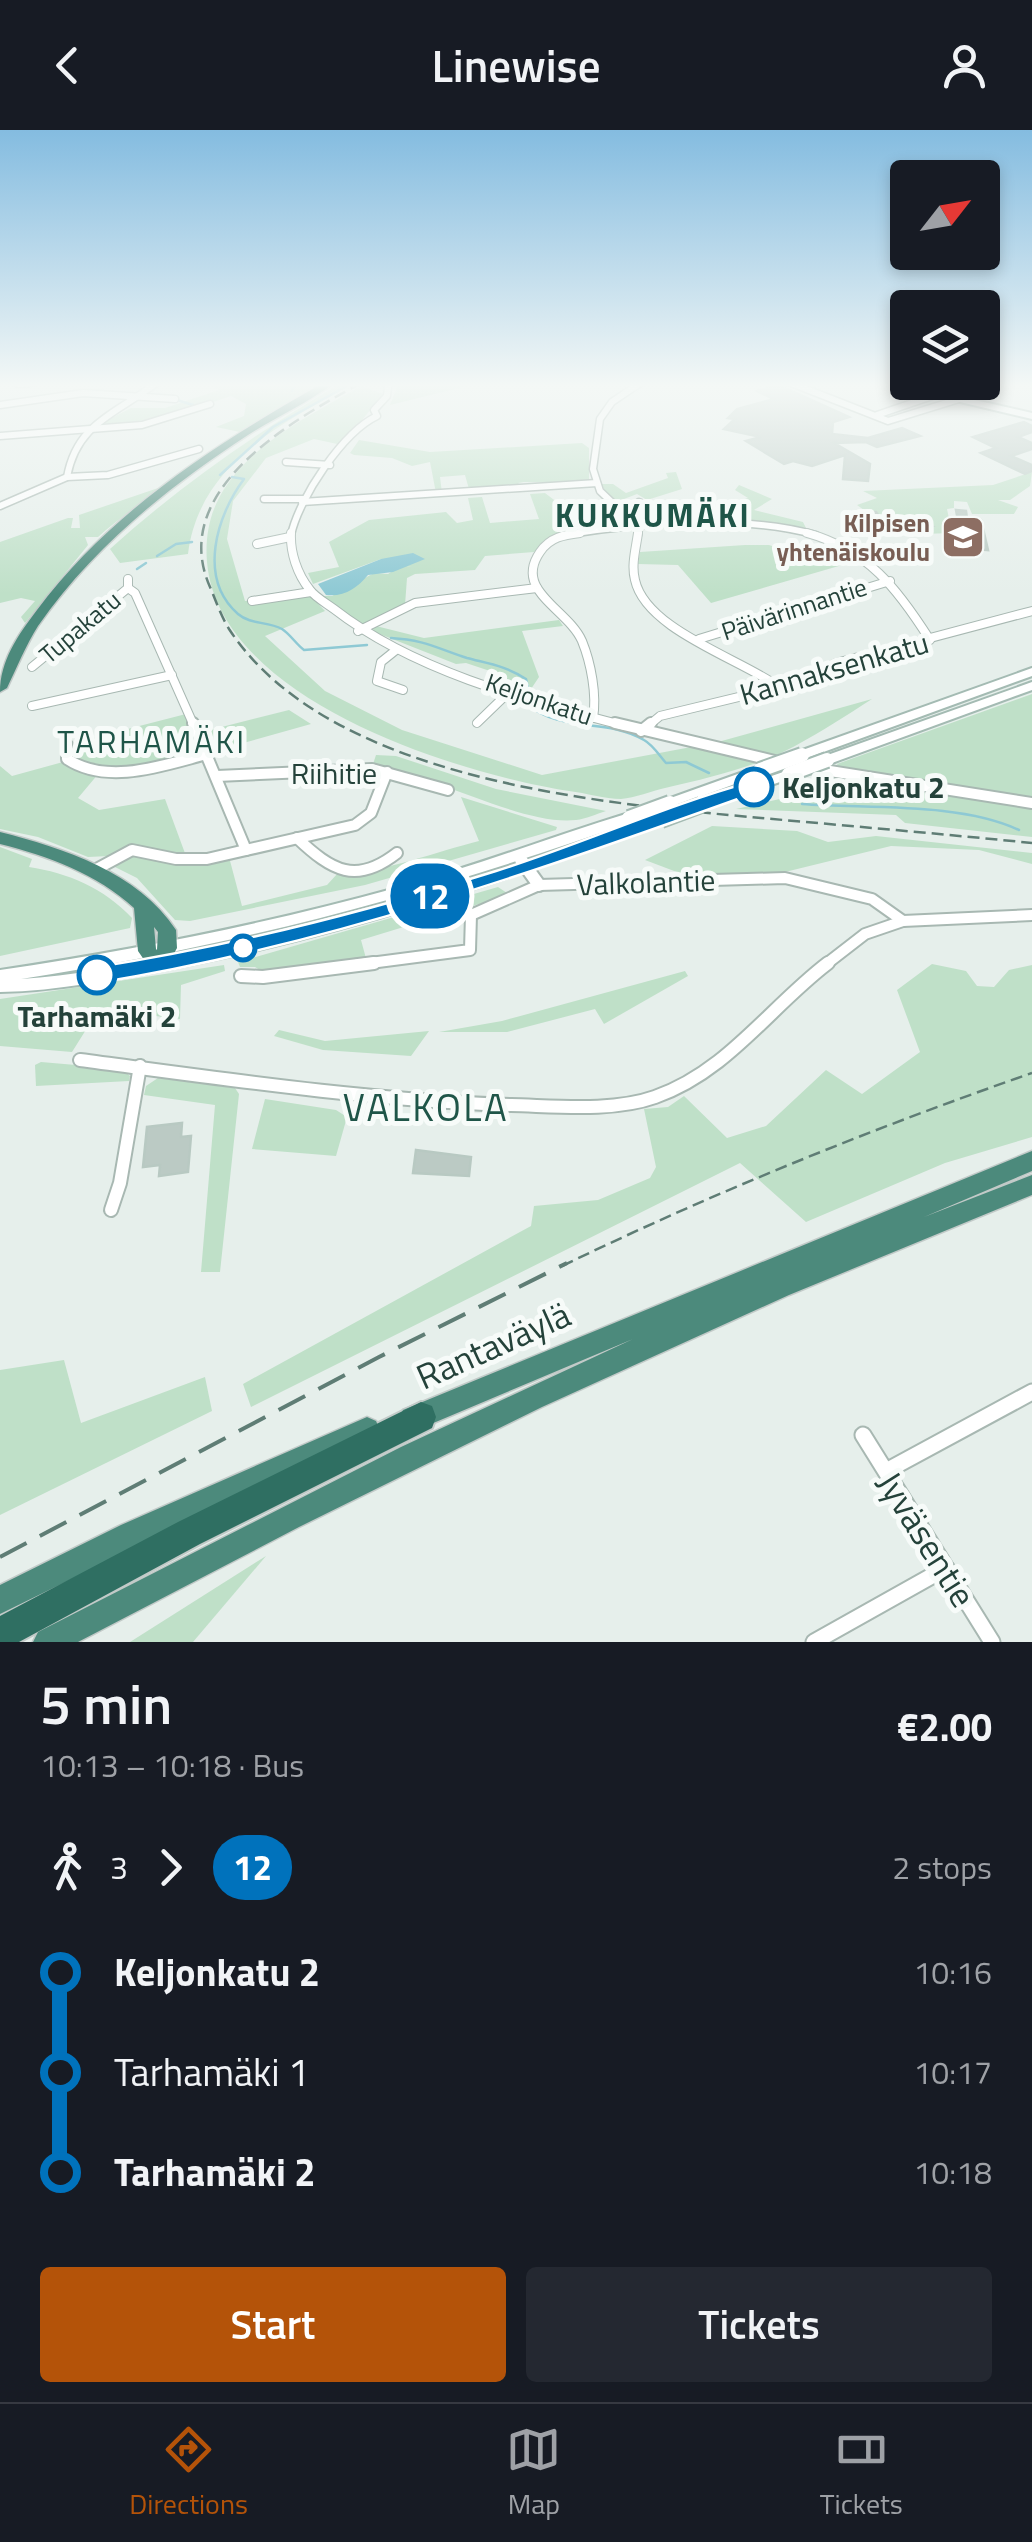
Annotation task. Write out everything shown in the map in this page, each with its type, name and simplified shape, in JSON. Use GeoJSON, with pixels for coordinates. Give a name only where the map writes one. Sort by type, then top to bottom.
{"type":"FeatureCollection","features":[{"type":"Feature","properties":{"kind":"highway"},"geometry":{"type":"LineString","coordinates":[[0,688],[28,631],[48,604],[112,535],[215,454]]}},
{"type":"Feature","properties":{"kind":"highway"},"geometry":{"type":"LineString","coordinates":[[0,838],[114,882],[153,912],[166,930],[158,955]]}},
{"type":"Feature","properties":{"kind":"highway","name":"Rantaväylä"},"geometry":{"type":"LineString","coordinates":[[0,1634],[189,1533],[421,1417],[1032,1161]]}},
{"type":"Feature","properties":{"kind":"highway","name":"Rantaväylä"},"geometry":{"type":"LineString","coordinates":[[48,1642],[352,1484],[659,1338],[1032,1185]]}},
{"type":"Feature","properties":{"kind":"highway"},"geometry":{"type":"LineString","coordinates":[[0,1600],[132,1535],[368,1429],[421,1417]]}},
{"type":"Feature","properties":{"kind":"main road"},"geometry":{"type":"LineString","coordinates":[[523,863],[629,818],[1032,672]]}},
{"type":"Feature","properties":{"kind":"main road"},"geometry":{"type":"LineString","coordinates":[[0,976],[281,939],[661,820],[1032,686]]}},
{"type":"Feature","properties":{"kind":"main road"},"geometry":{"type":"LineString","coordinates":[[0,986],[26,986],[158,955]]}},
{"type":"Feature","properties":{"kind":"street"},"geometry":{"type":"LineString","coordinates":[[68,476],[70,454]]}},
{"type":"Feature","properties":{"kind":"street"},"geometry":{"type":"LineString","coordinates":[[0,506],[68,476],[108,475],[184,454]]}},
{"type":"Feature","properties":{"kind":"street"},"geometry":{"type":"LineString","coordinates":[[257,544],[290,536],[304,500],[340,454]]}},
{"type":"Feature","properties":{"kind":"street"},"geometry":{"type":"LineString","coordinates":[[595,454],[593,469],[600,491],[638,528]]}},
{"type":"Feature","properties":{"kind":"street"},"geometry":{"type":"LineString","coordinates":[[286,462],[330,466]]}},
{"type":"Feature","properties":{"kind":"street"},"geometry":{"type":"LineString","coordinates":[[264,499],[596,483]]}},
{"type":"Feature","properties":{"kind":"street"},"geometry":{"type":"LineString","coordinates":[[639,502],[664,513],[684,513],[692,524]]}},
{"type":"Feature","properties":{"kind":"street"},"geometry":{"type":"LineString","coordinates":[[593,718],[596,702],[581,640],[532,582],[531,565],[553,538],[638,528],[746,524],[793,530],[848,548],[890,581],[930,640]]}},
{"type":"Feature","properties":{"kind":"street"},"geometry":{"type":"LineString","coordinates":[[638,528],[632,570],[638,591],[667,620],[779,687]]}},
{"type":"Feature","properties":{"kind":"street","name":"Keljonkatu"},"geometry":{"type":"LineString","coordinates":[[290,536],[290,555],[311,592],[358,631],[396,650],[641,731],[850,776],[1032,803]]}},
{"type":"Feature","properties":{"kind":"street","name":"Päivärinnantie"},"geometry":{"type":"LineString","coordinates":[[700,639],[890,581]]}},
{"type":"Feature","properties":{"kind":"street","name":"Tupakatu"},"geometry":{"type":"LineString","coordinates":[[32,667],[128,584],[172,675]]}},
{"type":"Feature","properties":{"kind":"street"},"geometry":{"type":"LineString","coordinates":[[358,631],[415,604],[537,588]]}},
{"type":"Feature","properties":{"kind":"street"},"geometry":{"type":"LineString","coordinates":[[252,601],[311,592]]}},
{"type":"Feature","properties":{"kind":"street","name":"Kannaksenkatu"},"geometry":{"type":"LineString","coordinates":[[641,731],[660,716],[779,687],[836,663],[1032,611]]}},
{"type":"Feature","properties":{"kind":"street"},"geometry":{"type":"LineString","coordinates":[[396,650],[381,662],[377,681],[402,690]]}},
{"type":"Feature","properties":{"kind":"street"},"geometry":{"type":"LineString","coordinates":[[32,706],[172,675],[246,850]]}},
{"type":"Feature","properties":{"kind":"street"},"geometry":{"type":"LineString","coordinates":[[477,723],[511,690]]}},
{"type":"Feature","properties":{"kind":"street"},"geometry":{"type":"LineString","coordinates":[[68,744],[67,759],[74,766],[125,772],[207,754]]}},
{"type":"Feature","properties":{"kind":"street","name":"Riihitie"},"geometry":{"type":"LineString","coordinates":[[217,776],[348,768],[387,772],[448,790]]}},
{"type":"Feature","properties":{"kind":"street"},"geometry":{"type":"LineString","coordinates":[[93,871],[132,850],[176,859],[207,859],[365,820],[387,772]]}},
{"type":"Feature","properties":{"kind":"street"},"geometry":{"type":"LineString","coordinates":[[297,838],[324,864],[340,871],[365,872],[397,853]]}},
{"type":"Feature","properties":{"kind":"street"},"geometry":{"type":"LineString","coordinates":[[523,863],[540,886]]}},
{"type":"Feature","properties":{"kind":"street","name":"Valkolantie"},"geometry":{"type":"LineString","coordinates":[[241,976],[262,977],[470,950],[471,914],[540,886],[785,878],[872,900],[892,908],[903,921]]}},
{"type":"Feature","properties":{"kind":"street"},"geometry":{"type":"LineString","coordinates":[[80,1060],[398,1101],[545,1106],[630,1103],[665,1093],[714,1068],[852,942],[882,926],[903,921],[1032,915]]}},
{"type":"Feature","properties":{"kind":"street"},"geometry":{"type":"LineString","coordinates":[[111,1210],[117,1200],[140,1066]]}},
{"type":"Feature","properties":{"kind":"street"},"geometry":{"type":"LineString","coordinates":[[886,1471],[1032,1392]]}},
{"type":"Feature","properties":{"kind":"street","name":"Jyväsentie"},"geometry":{"type":"LineString","coordinates":[[863,1435],[992,1642]]}},
{"type":"Feature","properties":{"kind":"street"},"geometry":{"type":"LineString","coordinates":[[814,1642],[946,1568]]}},
{"type":"Feature","properties":{"kind":"green space"},"geometry":{"type":"Polygon","coordinates":[[[231,454],[244,454],[208,496],[195,523],[188,554],[120,563],[110,549],[231,454]]]}},
{"type":"Feature","properties":{"kind":"green space"},"geometry":{"type":"Polygon","coordinates":[[[256,454],[277,454],[266,458],[233,501],[227,539],[245,601],[306,591],[325,611],[265,636],[325,691],[402,730],[542,775],[718,742],[872,699],[805,741],[764,760],[621,799],[521,782],[408,747],[350,722],[297,690],[253,653],[221,611],[207,562],[209,528],[220,496],[256,454]]]}},
{"type":"Feature","properties":{"kind":"green space"},"geometry":{"type":"Polygon","coordinates":[[[351,454],[589,454],[589,483],[524,482],[518,483],[522,486],[469,489],[465,475],[440,477],[442,493],[436,493],[430,462],[412,466],[392,458],[351,454]]]}},
{"type":"Feature","properties":{"kind":"green space"},"geometry":{"type":"Polygon","coordinates":[[[676,472],[682,489],[647,500],[637,494],[624,499],[644,515],[663,518],[667,524],[628,514],[601,484],[613,484],[626,493],[676,472]]]}},
{"type":"Feature","properties":{"kind":"green space"},"geometry":{"type":"Polygon","coordinates":[[[1032,472],[1030,486],[1010,500],[998,500],[1018,507],[1014,514],[972,514],[967,502],[954,501],[954,508],[947,509],[952,533],[922,534],[931,525],[912,519],[886,526],[857,505],[877,498],[863,491],[993,485],[1032,472]]]}},
{"type":"Feature","properties":{"kind":"green space"},"geometry":{"type":"Polygon","coordinates":[[[739,485],[772,499],[754,510],[803,522],[806,528],[741,519],[711,520],[707,511],[748,498],[735,490],[739,485]]]}},
{"type":"Feature","properties":{"kind":"green space"},"geometry":{"type":"Polygon","coordinates":[[[164,486],[98,537],[85,537],[88,545],[25,623],[21,617],[35,601],[21,598],[0,603],[0,542],[68,518],[73,518],[71,528],[80,528],[79,515],[164,486]]]}},
{"type":"Feature","properties":{"kind":"green space"},"geometry":{"type":"Polygon","coordinates":[[[545,493],[592,529],[552,535],[534,552],[485,556],[475,570],[415,574],[407,578],[405,605],[362,625],[322,596],[332,596],[374,573],[388,574],[402,565],[412,567],[381,559],[313,584],[308,573],[339,567],[329,542],[369,520],[446,512],[457,523],[473,520],[468,498],[482,497],[490,523],[539,519],[530,494],[545,493]]]}},
{"type":"Feature","properties":{"kind":"green space"},"geometry":{"type":"Polygon","coordinates":[[[769,545],[817,560],[849,551],[863,559],[711,603],[678,565],[638,564],[640,552],[769,545]]]}},
{"type":"Feature","properties":{"kind":"green space"},"geometry":{"type":"Polygon","coordinates":[[[559,620],[563,626],[522,631],[539,677],[531,689],[505,676],[466,663],[456,664],[372,631],[376,626],[424,638],[559,620]]]}},
{"type":"Feature","properties":{"kind":"green space"},"geometry":{"type":"Polygon","coordinates":[[[1032,694],[1032,837],[905,823],[896,815],[736,809],[846,784],[837,764],[1032,694]]]}},
{"type":"Feature","properties":{"kind":"green space"},"geometry":{"type":"Polygon","coordinates":[[[289,710],[311,724],[211,752],[202,732],[289,710]]]}},
{"type":"Feature","properties":{"kind":"green space"},"geometry":{"type":"Polygon","coordinates":[[[186,714],[200,747],[192,755],[126,769],[78,763],[71,756],[78,749],[77,742],[186,714]]]}},
{"type":"Feature","properties":{"kind":"green space"},"geometry":{"type":"Polygon","coordinates":[[[376,755],[396,756],[496,789],[606,811],[576,820],[530,815],[396,771],[372,767],[376,755]]]}},
{"type":"Feature","properties":{"kind":"green space"},"geometry":{"type":"Polygon","coordinates":[[[63,762],[69,768],[99,773],[78,798],[99,810],[165,799],[186,856],[137,846],[109,856],[88,857],[38,837],[0,829],[0,766],[12,776],[63,762]]]}},
{"type":"Feature","properties":{"kind":"green space"},"geometry":{"type":"Polygon","coordinates":[[[461,797],[557,827],[365,885],[190,921],[175,920],[137,878],[115,867],[117,862],[133,855],[229,857],[242,906],[327,885],[338,873],[389,866],[479,841],[461,797]]]}},
{"type":"Feature","properties":{"kind":"green space"},"geometry":{"type":"Polygon","coordinates":[[[712,826],[797,831],[828,842],[876,836],[1032,853],[1032,864],[979,850],[891,846],[785,872],[682,874],[645,860],[712,826]]]}},
{"type":"Feature","properties":{"kind":"green space"},"geometry":{"type":"Polygon","coordinates":[[[0,847],[32,859],[29,867],[58,873],[97,890],[132,918],[130,928],[0,956],[0,847]]]}},
{"type":"Feature","properties":{"kind":"green space"},"geometry":{"type":"Polygon","coordinates":[[[498,887],[507,893],[361,940],[367,962],[265,973],[255,967],[240,967],[238,962],[498,887]]]}},
{"type":"Feature","properties":{"kind":"green space"},"geometry":{"type":"Polygon","coordinates":[[[932,964],[966,971],[977,986],[994,987],[1009,970],[1032,965],[1032,1137],[945,1163],[806,1222],[740,1163],[251,1407],[243,1384],[531,1226],[534,1206],[598,1200],[650,1178],[656,1167],[644,1109],[668,1107],[684,1096],[727,1138],[766,1126],[826,1070],[862,1094],[920,1052],[897,990],[932,964]]]}},
{"type":"Feature","properties":{"kind":"green space"},"geometry":{"type":"Polygon","coordinates":[[[224,965],[225,971],[181,985],[180,1019],[99,1009],[72,1052],[0,1046],[0,999],[224,965]]]}},
{"type":"Feature","properties":{"kind":"green space"},"geometry":{"type":"Polygon","coordinates":[[[685,971],[688,976],[604,1024],[595,1009],[507,1032],[439,1032],[502,1021],[685,971]]]}},
{"type":"Feature","properties":{"kind":"green space"},"geometry":{"type":"Polygon","coordinates":[[[279,1030],[325,1041],[429,1031],[411,1056],[323,1050],[274,1036],[279,1030]]]}},
{"type":"Feature","properties":{"kind":"green space"},"geometry":{"type":"Polygon","coordinates":[[[41,1062],[122,1069],[130,1076],[129,1081],[36,1086],[35,1065],[41,1062]]]}},
{"type":"Feature","properties":{"kind":"green space"},"geometry":{"type":"Polygon","coordinates":[[[158,1078],[235,1088],[239,1094],[220,1272],[201,1272],[215,1105],[144,1095],[146,1086],[158,1078]]]}},
{"type":"Feature","properties":{"kind":"green space"},"geometry":{"type":"Polygon","coordinates":[[[265,1099],[336,1110],[347,1117],[336,1156],[252,1149],[265,1099]]]}},
{"type":"Feature","properties":{"kind":"green space"},"geometry":{"type":"Polygon","coordinates":[[[64,1360],[81,1423],[205,1377],[212,1411],[0,1515],[0,1370],[64,1360]]]}},
{"type":"Feature","properties":{"kind":"green space"},"geometry":{"type":"Polygon","coordinates":[[[266,1556],[193,1642],[130,1642],[266,1556]]]}},
{"type":"Feature","properties":{"kind":"water"},"geometry":{"type":"Polygon","coordinates":[[[413,553],[425,559],[393,572],[368,575],[345,593],[326,595],[318,584],[381,559],[413,553]]]}},
{"type":"Feature","properties":{"kind":"building"},"geometry":{"type":"Polygon","coordinates":[[[767,454],[852,454],[870,464],[868,481],[843,479],[845,455],[812,466],[793,461],[784,464],[767,454]]]}},
{"type":"Feature","properties":{"kind":"building"},"geometry":{"type":"Polygon","coordinates":[[[982,454],[1018,454],[1011,456],[1032,465],[1032,471],[1025,474],[982,454]]]}},
{"type":"Feature","properties":{"kind":"building","name":"Kilpisen yhtenäiskoulu"},"geometry":{"type":"Polygon","coordinates":[[[956,510],[966,511],[967,519],[981,520],[988,550],[963,548],[956,510]]]}},
{"type":"Feature","properties":{"kind":"building"},"geometry":{"type":"Polygon","coordinates":[[[876,512],[886,526],[912,519],[931,526],[876,535],[859,513],[876,512]]]}},
{"type":"Feature","properties":{"kind":"building"},"geometry":{"type":"Polygon","coordinates":[[[182,1123],[181,1137],[191,1136],[188,1172],[159,1176],[160,1165],[143,1167],[147,1127],[182,1123]]]}},
{"type":"Feature","properties":{"kind":"building"},"geometry":{"type":"Polygon","coordinates":[[[416,1150],[471,1157],[469,1176],[413,1173],[416,1150]]]}},
{"type":"Feature","properties":{"kind":"waterway"},"geometry":{"type":"LineString","coordinates":[[220,475],[244,454]]}},
{"type":"Feature","properties":{"kind":"waterway"},"geometry":{"type":"LineString","coordinates":[[232,477],[244,479],[226,510],[216,546],[218,583],[225,599],[243,617],[282,629],[304,650],[367,645]]}},
{"type":"Feature","properties":{"kind":"waterway"},"geometry":{"type":"LineString","coordinates":[[157,556],[176,544],[192,542]]}},
{"type":"Feature","properties":{"kind":"waterway"},"geometry":{"type":"LineString","coordinates":[[137,569],[146,563]]}},
{"type":"Feature","properties":{"kind":"waterway"},"geometry":{"type":"LineString","coordinates":[[391,638],[422,643],[505,668],[526,679],[528,688]]}},
{"type":"Feature","properties":{"kind":"waterway"},"geometry":{"type":"LineString","coordinates":[[524,702],[554,719],[629,733],[647,742],[666,763],[686,762],[709,773]]}},
{"type":"Feature","properties":{"kind":"waterway"},"geometry":{"type":"LineString","coordinates":[[802,804],[942,811],[1019,830]]}},
{"type":"Feature","properties":{"kind":"railway"},"geometry":{"type":"LineString","coordinates":[[254,454],[221,490],[206,519],[201,552],[210,587],[229,629],[274,680],[331,720],[398,751],[471,774],[547,791],[695,812],[1032,843]]}},
{"type":"Feature","properties":{"kind":"railway"},"geometry":{"type":"LineString","coordinates":[[562,1266],[794,1163],[1032,1073]]}},
{"type":"Feature","properties":{"kind":"railway"},"geometry":{"type":"LineString","coordinates":[[0,1557],[379,1357],[567,1263]]}},
{"type":"Feature","properties":{"kind":"bus line","name":"12"},"geometry":{"type":"LineString","coordinates":[[97,975],[200,958],[281,939],[503,876],[754,787]]}},
{"type":"Feature","properties":{"kind":"place","name":"Kilpisen yhtenäiskoulu"},"geometry":{"type":"Point","coordinates":[963,537]}},
{"type":"Feature","properties":{"kind":"place","name":"Keljonkatu 2"},"geometry":{"type":"Point","coordinates":[754,787]}},
{"type":"Feature","properties":{"kind":"place","name":"Tarhamäki 2"},"geometry":{"type":"Point","coordinates":[97,975]}},
{"type":"Feature","properties":{"kind":"district","name":"KUKKUMÄKI"},"geometry":{"type":"Point","coordinates":[653,515]}},
{"type":"Feature","properties":{"kind":"district","name":"TARHAMÄKI"},"geometry":{"type":"Point","coordinates":[152,741]}},
{"type":"Feature","properties":{"kind":"district","name":"VALKOLA"},"geometry":{"type":"Point","coordinates":[426,1107]}}]}
